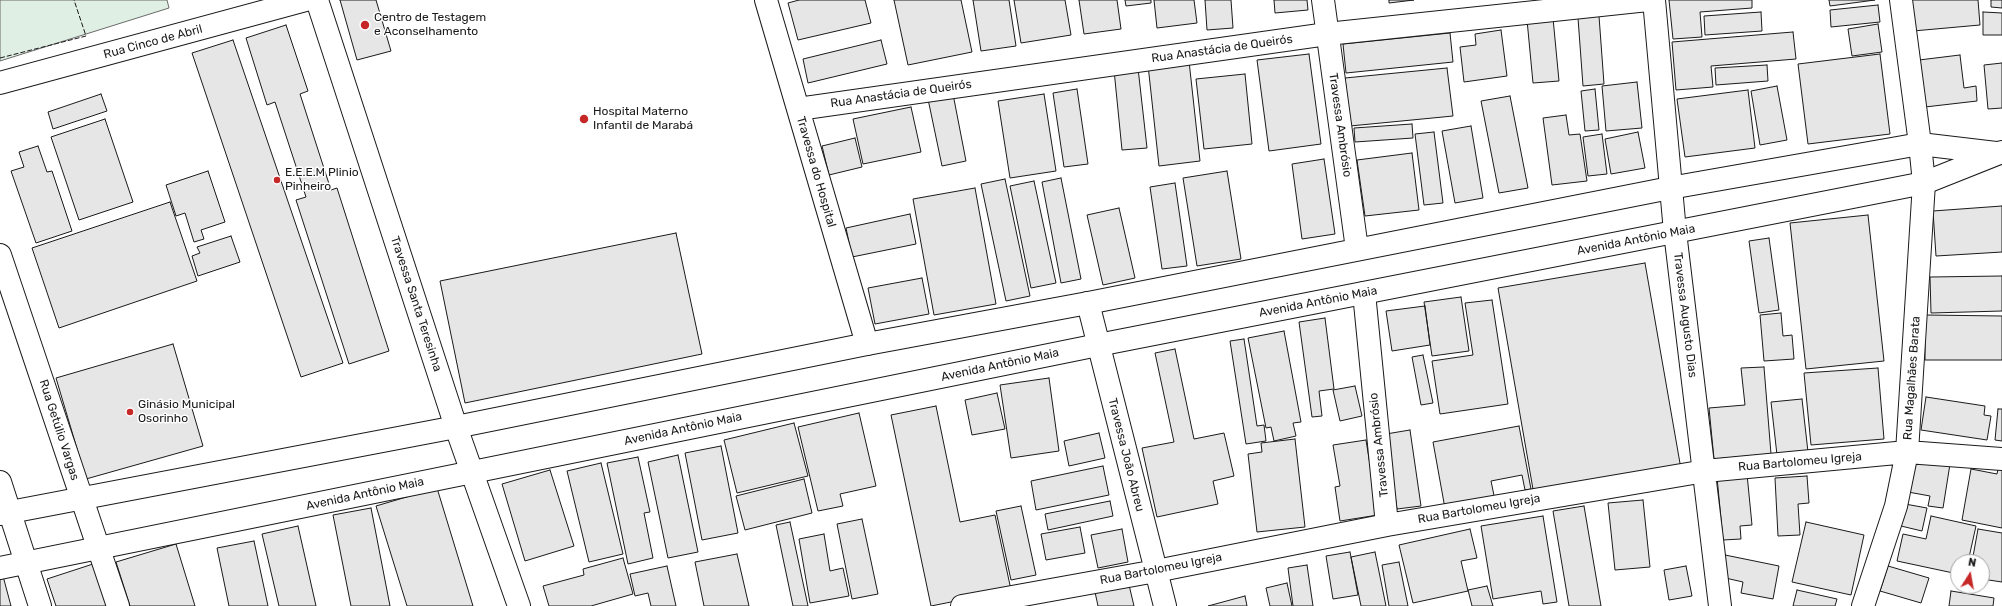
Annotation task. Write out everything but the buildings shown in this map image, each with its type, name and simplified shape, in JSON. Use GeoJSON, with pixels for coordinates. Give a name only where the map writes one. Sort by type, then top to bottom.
{"type":"FeatureCollection","features":[{"type":"Feature","properties":{"kind":"street","name":"Rua Cinco de Abril"},"geometry":{"type":"LineString","coordinates":[[0,83],[306,0]]}},
{"type":"Feature","properties":{"kind":"street","name":"Travessa Santa Teresinha"},"geometry":{"type":"LineString","coordinates":[[317,0],[456,427],[519,606]]}},
{"type":"Feature","properties":{"kind":"street","name":"Travessa do Hospital"},"geometry":{"type":"LineString","coordinates":[[766,0],[867,344]]}},
{"type":"Feature","properties":{"kind":"street","name":"Travessa Ambrósio"},"geometry":{"type":"LineString","coordinates":[[1323,0],[1357,249]]}},
{"type":"Feature","properties":{"kind":"street","name":"Rua Anastácia de Queirós"},"geometry":{"type":"LineString","coordinates":[[798,109],[1327,34],[1648,0]]}},
{"type":"Feature","properties":{"kind":"street","name":"Travessa Augusto Dias"},"geometry":{"type":"LineString","coordinates":[[1654,0],[1670,188],[1720,606]]}},
{"type":"Feature","properties":{"kind":"street","name":"Rua Magalhães Barata"},"geometry":{"type":"LineString","coordinates":[[1863,606],[1896,506],[1907,452],[1924,183],[1900,0]]}},
{"type":"Feature","properties":{"kind":"street","name":"Avenida Antônio Maia"},"geometry":{"type":"LineString","coordinates":[[5,513],[456,427],[867,344],[1088,303],[1670,188],[1920,144],[2000,152]]}},
{"type":"Feature","properties":{"kind":"street","name":"Avenida Antônio Maia"},"geometry":{"type":"LineString","coordinates":[[0,568],[1098,345],[1924,183],[2000,152]]}},
{"type":"Feature","properties":{"kind":"street","name":"Rua Getúlio Vargas"},"geometry":{"type":"LineString","coordinates":[[0,255],[118,606]]}},
{"type":"Feature","properties":{"kind":"street","name":"Travessa Ambrósio"},"geometry":{"type":"LineString","coordinates":[[1364,293],[1387,525]]}},
{"type":"Feature","properties":{"kind":"street","name":"Travessa João Abreu"},"geometry":{"type":"LineString","coordinates":[[1088,303],[1165,606]]}},
{"type":"Feature","properties":{"kind":"street","name":"Rua Bartolomeu Igreja"},"geometry":{"type":"LineString","coordinates":[[962,606],[1156,571],[1387,525],[1705,471],[1907,452],[2002,459]]}},
{"type":"Feature","properties":{"kind":"street"},"geometry":{"type":"LineString","coordinates":[[0,482],[5,513],[40,606]]}},
{"type":"Feature","properties":{"kind":"green space"},"geometry":{"type":"Polygon","coordinates":[[[0,0],[167,0],[169,8],[0,61],[0,0]]]}},
{"type":"Feature","properties":{"kind":"fence"},"geometry":{"type":"LineString","coordinates":[[0,58],[86,36],[74,0]]}},
{"type":"Feature","properties":{"kind":"place","name":"Centro de Testagem e Aconselhamento"},"geometry":{"type":"Point","coordinates":[365,25]}},
{"type":"Feature","properties":{"kind":"place","name":"Hospital Materno Infantil de Marabá"},"geometry":{"type":"Point","coordinates":[584,119]}},
{"type":"Feature","properties":{"kind":"place","name":"E.E.E.M Plinio Pinheiro"},"geometry":{"type":"Point","coordinates":[277,180]}},
{"type":"Feature","properties":{"kind":"place","name":"Ginásio Municipal Osorinho"},"geometry":{"type":"Point","coordinates":[130,412]}}]}
